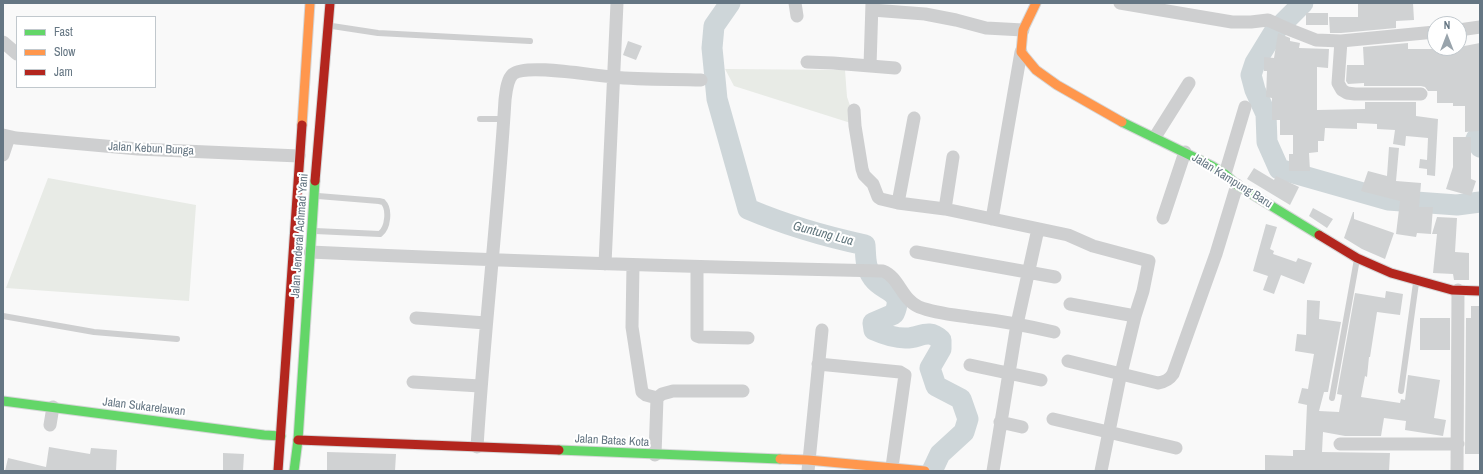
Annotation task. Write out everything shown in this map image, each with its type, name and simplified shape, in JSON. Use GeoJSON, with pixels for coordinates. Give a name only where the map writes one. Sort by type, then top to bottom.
{"type":"FeatureCollection","features":[{"type":"Feature","properties":{"kind":"main road","name":"Jalan Jenderal Achmad Yani"},"geometry":{"type":"LineString","coordinates":[[278,471],[310,3]]}},
{"type":"Feature","properties":{"kind":"main road","name":"Jalan Jenderal Achmad Yani"},"geometry":{"type":"LineString","coordinates":[[294,471],[298,440],[308,300],[311,230],[330,3]]}},
{"type":"Feature","properties":{"kind":"main road"},"geometry":{"type":"LineString","coordinates":[[1021,52],[1023,30],[1036,3]]}},
{"type":"Feature","properties":{"kind":"main road","name":"Jalan Kampung Baru"},"geometry":{"type":"LineString","coordinates":[[1021,52],[1036,70],[1057,85],[1116,119],[1225,174],[1237,186],[1357,258],[1391,273],[1417,281],[1452,290],[1480,291]]}},
{"type":"Feature","properties":{"kind":"main road"},"geometry":{"type":"LineString","coordinates":[[290,300],[308,300]]}},
{"type":"Feature","properties":{"kind":"main road","name":"Jalan Sukarelawan"},"geometry":{"type":"LineString","coordinates":[[3,401],[281,436]]}},
{"type":"Feature","properties":{"kind":"main road","name":"Jalan Batas Kota"},"geometry":{"type":"LineString","coordinates":[[298,440],[476,446],[925,471]]}},
{"type":"Feature","properties":{"kind":"street"},"geometry":{"type":"LineString","coordinates":[[605,264],[617,3]]}},
{"type":"Feature","properties":{"kind":"street"},"geometry":{"type":"LineString","coordinates":[[1120,3],[1232,22],[1268,20],[1288,30],[1316,40],[1341,40],[1427,33]]}},
{"type":"Feature","properties":{"kind":"street"},"geometry":{"type":"LineString","coordinates":[[870,66],[872,7],[925,14],[986,28],[1023,30]]}},
{"type":"Feature","properties":{"kind":"street"},"geometry":{"type":"LineString","coordinates":[[1467,29],[1480,27]]}},
{"type":"Feature","properties":{"kind":"street"},"geometry":{"type":"LineString","coordinates":[[1341,40],[1338,83],[1342,90],[1347,93],[1355,94],[1421,94]]}},
{"type":"Feature","properties":{"kind":"street"},"geometry":{"type":"LineString","coordinates":[[3,42],[16,53]]}},
{"type":"Feature","properties":{"kind":"street"},"geometry":{"type":"LineString","coordinates":[[992,219],[1021,52]]}},
{"type":"Feature","properties":{"kind":"street"},"geometry":{"type":"LineString","coordinates":[[807,62],[895,68]]}},
{"type":"Feature","properties":{"kind":"street"},"geometry":{"type":"LineString","coordinates":[[476,446],[505,100],[508,83],[513,74],[523,70],[545,70],[614,77],[701,80]]}},
{"type":"Feature","properties":{"kind":"street"},"geometry":{"type":"LineString","coordinates":[[1154,137],[1189,83]]}},
{"type":"Feature","properties":{"kind":"street"},"geometry":{"type":"LineString","coordinates":[[1225,174],[1245,107]]}},
{"type":"Feature","properties":{"kind":"street"},"geometry":{"type":"LineString","coordinates":[[854,110],[862,169],[864,175],[873,184],[878,197],[898,203],[945,210],[1068,235],[1093,246],[1149,261],[1143,291],[1135,316],[1121,373],[1101,471]]}},
{"type":"Feature","properties":{"kind":"street"},"geometry":{"type":"LineString","coordinates":[[898,203],[914,118]]}},
{"type":"Feature","properties":{"kind":"street","name":"Jalan Kebun Bunga"},"geometry":{"type":"LineString","coordinates":[[6,136],[138,149],[299,156]]}},
{"type":"Feature","properties":{"kind":"street"},"geometry":{"type":"LineString","coordinates":[[3,155],[6,136]]}},
{"type":"Feature","properties":{"kind":"street"},"geometry":{"type":"LineString","coordinates":[[1163,218],[1184,152]]}},
{"type":"Feature","properties":{"kind":"street"},"geometry":{"type":"LineString","coordinates":[[945,210],[953,157]]}},
{"type":"Feature","properties":{"kind":"street"},"geometry":{"type":"LineString","coordinates":[[1068,361],[1158,383],[1165,382],[1174,374],[1216,254],[1237,186]]}},
{"type":"Feature","properties":{"kind":"street"},"geometry":{"type":"LineString","coordinates":[[993,471],[1017,324],[1038,229]]}},
{"type":"Feature","properties":{"kind":"street"},"geometry":{"type":"LineString","coordinates":[[310,252],[633,265],[874,270],[888,273],[917,306],[932,311],[1017,324],[1054,332]]}},
{"type":"Feature","properties":{"kind":"street"},"geometry":{"type":"LineString","coordinates":[[916,252],[1055,277]]}},
{"type":"Feature","properties":{"kind":"street"},"geometry":{"type":"LineString","coordinates":[[633,265],[632,327],[641,388],[646,395],[657,398]]}},
{"type":"Feature","properties":{"kind":"street"},"geometry":{"type":"LineString","coordinates":[[697,267],[697,336],[748,338]]}},
{"type":"Feature","properties":{"kind":"street"},"geometry":{"type":"LineString","coordinates":[[1458,290],[1458,471]]}},
{"type":"Feature","properties":{"kind":"street"},"geometry":{"type":"LineString","coordinates":[[1070,304],[1135,316]]}},
{"type":"Feature","properties":{"kind":"street"},"geometry":{"type":"LineString","coordinates":[[416,318],[486,323]]}},
{"type":"Feature","properties":{"kind":"street"},"geometry":{"type":"LineString","coordinates":[[808,465],[822,330]]}},
{"type":"Feature","properties":{"kind":"street"},"geometry":{"type":"LineString","coordinates":[[818,364],[900,372],[905,375],[887,468]]}},
{"type":"Feature","properties":{"kind":"street"},"geometry":{"type":"LineString","coordinates":[[970,365],[1041,380]]}},
{"type":"Feature","properties":{"kind":"street"},"geometry":{"type":"LineString","coordinates":[[413,382],[480,386]]}},
{"type":"Feature","properties":{"kind":"street"},"geometry":{"type":"LineString","coordinates":[[655,455],[657,398],[662,394],[672,391],[743,391]]}},
{"type":"Feature","properties":{"kind":"street"},"geometry":{"type":"LineString","coordinates":[[50,425],[53,407]]}},
{"type":"Feature","properties":{"kind":"street"},"geometry":{"type":"LineString","coordinates":[[1053,419],[1176,448]]}},
{"type":"Feature","properties":{"kind":"street"},"geometry":{"type":"LineString","coordinates":[[1000,422],[1022,427]]}},
{"type":"Feature","properties":{"kind":"street"},"geometry":{"type":"LineString","coordinates":[[1340,444],[1458,444]]}},
{"type":"Feature","properties":{"kind":"lane"},"geometry":{"type":"LineString","coordinates":[[329,25],[378,33],[530,41]]}},
{"type":"Feature","properties":{"kind":"lane"},"geometry":{"type":"LineString","coordinates":[[480,120],[504,120]]}},
{"type":"Feature","properties":{"kind":"lane"},"geometry":{"type":"LineString","coordinates":[[311,230],[380,234],[385,229],[387,210],[383,202],[379,200],[314,196]]}},
{"type":"Feature","properties":{"kind":"lane"},"geometry":{"type":"LineString","coordinates":[[1332,398],[1357,258]]}},
{"type":"Feature","properties":{"kind":"lane"},"geometry":{"type":"LineString","coordinates":[[1401,391],[1417,281]]}},
{"type":"Feature","properties":{"kind":"lane"},"geometry":{"type":"LineString","coordinates":[[3,316],[86,331],[176,339]]}},
{"type":"Feature","properties":{"kind":"shaded area"},"geometry":{"type":"Polygon","coordinates":[[[725,69],[845,70],[847,97],[857,125],[734,86],[725,69]]]}},
{"type":"Feature","properties":{"kind":"shaded area"},"geometry":{"type":"Polygon","coordinates":[[[48,178],[196,205],[189,301],[6,288],[48,178]]]}},
{"type":"Feature","properties":{"kind":"building"},"geometry":{"type":"Polygon","coordinates":[[[1358,3],[1413,3],[1414,20],[1396,21],[1396,28],[1330,33],[1329,17],[1358,17],[1358,3]]]}},
{"type":"Feature","properties":{"kind":"building"},"geometry":{"type":"Polygon","coordinates":[[[1306,13],[1328,13],[1328,25],[1306,25],[1306,13]]]}},
{"type":"Feature","properties":{"kind":"building"},"geometry":{"type":"Polygon","coordinates":[[[1278,33],[1290,38],[1290,41],[1300,43],[1299,48],[1329,49],[1328,68],[1317,67],[1317,110],[1365,109],[1365,102],[1416,102],[1416,116],[1438,119],[1435,176],[1427,175],[1427,169],[1419,168],[1420,159],[1427,160],[1428,138],[1406,136],[1405,146],[1393,144],[1395,130],[1377,129],[1377,124],[1357,123],[1357,129],[1325,128],[1324,141],[1318,141],[1318,152],[1309,153],[1310,171],[1289,171],[1289,154],[1293,154],[1293,135],[1280,135],[1280,120],[1272,120],[1272,98],[1266,97],[1267,71],[1264,71],[1264,57],[1274,58],[1278,33]]]}},
{"type":"Feature","properties":{"kind":"building"},"geometry":{"type":"Polygon","coordinates":[[[628,41],[642,46],[636,60],[623,55],[628,41]]]}},
{"type":"Feature","properties":{"kind":"building"},"geometry":{"type":"Polygon","coordinates":[[[1408,43],[1408,49],[1427,49],[1427,56],[1467,56],[1467,45],[1480,43],[1479,131],[1465,132],[1465,106],[1453,106],[1453,103],[1437,103],[1437,91],[1428,91],[1425,87],[1421,86],[1364,86],[1364,83],[1348,84],[1346,81],[1347,65],[1364,65],[1363,47],[1408,43]]]}},
{"type":"Feature","properties":{"kind":"building"},"geometry":{"type":"Polygon","coordinates":[[[1453,137],[1471,137],[1471,179],[1476,181],[1471,196],[1446,189],[1453,167],[1453,137]]]}},
{"type":"Feature","properties":{"kind":"building"},"geometry":{"type":"Polygon","coordinates":[[[1389,147],[1399,148],[1396,181],[1421,183],[1419,207],[1433,207],[1431,234],[1417,233],[1416,237],[1396,234],[1400,201],[1361,191],[1368,171],[1387,176],[1389,147]]]}},
{"type":"Feature","properties":{"kind":"building"},"geometry":{"type":"Polygon","coordinates":[[[1254,168],[1274,180],[1276,176],[1299,187],[1290,205],[1247,179],[1254,168]]]}},
{"type":"Feature","properties":{"kind":"building"},"geometry":{"type":"Polygon","coordinates":[[[1313,208],[1333,219],[1327,228],[1309,216],[1313,208]]]}},
{"type":"Feature","properties":{"kind":"building"},"geometry":{"type":"Polygon","coordinates":[[[1353,212],[1354,219],[1394,233],[1385,259],[1362,249],[1344,238],[1353,212]]]}},
{"type":"Feature","properties":{"kind":"building"},"geometry":{"type":"Polygon","coordinates":[[[1437,217],[1457,218],[1455,252],[1469,253],[1469,280],[1454,280],[1453,274],[1433,273],[1437,234],[1432,234],[1437,217]]]}},
{"type":"Feature","properties":{"kind":"building"},"geometry":{"type":"Polygon","coordinates":[[[1266,224],[1277,227],[1270,249],[1274,251],[1273,254],[1296,262],[1298,258],[1312,263],[1304,284],[1281,275],[1274,294],[1263,290],[1268,276],[1253,271],[1266,224]]]}},
{"type":"Feature","properties":{"kind":"building"},"geometry":{"type":"Polygon","coordinates":[[[1386,291],[1403,294],[1400,315],[1377,312],[1367,377],[1365,376],[1361,397],[1400,403],[1401,399],[1405,400],[1408,375],[1440,380],[1434,418],[1446,420],[1443,436],[1405,430],[1406,421],[1384,418],[1381,436],[1345,436],[1323,432],[1322,452],[1390,453],[1389,471],[1265,471],[1265,455],[1293,456],[1293,450],[1305,450],[1307,405],[1298,403],[1302,388],[1308,389],[1314,354],[1295,351],[1297,334],[1306,335],[1307,300],[1320,301],[1319,319],[1341,322],[1328,392],[1324,392],[1319,411],[1339,412],[1342,395],[1337,394],[1355,293],[1385,298],[1386,291]]]}},
{"type":"Feature","properties":{"kind":"building"},"geometry":{"type":"Polygon","coordinates":[[[1471,306],[1480,306],[1480,454],[1465,454],[1466,318],[1471,318],[1471,306]]]}},
{"type":"Feature","properties":{"kind":"building"},"geometry":{"type":"Polygon","coordinates":[[[1420,318],[1450,318],[1450,350],[1420,350],[1420,318]]]}},
{"type":"Feature","properties":{"kind":"building"},"geometry":{"type":"Polygon","coordinates":[[[49,447],[90,454],[91,448],[117,450],[116,471],[5,471],[8,458],[46,467],[49,447]]]}},
{"type":"Feature","properties":{"kind":"building"},"geometry":{"type":"Polygon","coordinates":[[[327,452],[396,454],[395,471],[327,471],[327,452]]]}},
{"type":"Feature","properties":{"kind":"building"},"geometry":{"type":"Polygon","coordinates":[[[223,453],[244,454],[243,471],[223,471],[223,453]]]}},
{"type":"Feature","properties":{"kind":"waterway","name":"Guntung Lua"},"geometry":{"type":"LineString","coordinates":[[730,3],[714,26],[712,48],[717,99],[748,209],[777,221],[806,230],[865,245],[866,263],[870,274],[878,283],[892,293],[897,300],[897,306],[894,314],[873,323],[874,330],[889,336],[901,338],[932,334],[941,340],[941,349],[930,368],[936,386],[961,399],[968,419],[964,432],[940,454],[932,471]]}},
{"type":"Feature","properties":{"kind":"waterway"},"geometry":{"type":"LineString","coordinates":[[1303,3],[1274,32],[1255,63],[1251,75],[1255,90],[1266,114],[1267,142],[1279,169],[1388,200],[1457,205],[1480,202]]}},
{"type":"Feature","properties":{"kind":"waterway"},"geometry":{"type":"LineString","coordinates":[[1480,136],[1476,139],[1480,147]]}},
{"type":"Feature","properties":{"kind":"traffic: fast"},"geometry":{"type":"LineString","coordinates":[[1122,122],[1212,166],[1225,174],[1237,185],[1319,235]]}},
{"type":"Feature","properties":{"kind":"traffic: fast"},"geometry":{"type":"LineString","coordinates":[[294,471],[298,440],[315,181]]}},
{"type":"Feature","properties":{"kind":"traffic: fast"},"geometry":{"type":"LineString","coordinates":[[3,401],[281,436]]}},
{"type":"Feature","properties":{"kind":"traffic: fast"},"geometry":{"type":"LineString","coordinates":[[559,450],[780,459]]}},
{"type":"Feature","properties":{"kind":"traffic: slow"},"geometry":{"type":"LineString","coordinates":[[302,125],[310,3]]}},
{"type":"Feature","properties":{"kind":"traffic: slow"},"geometry":{"type":"LineString","coordinates":[[1036,3],[1023,30],[1021,52],[1036,70],[1057,85],[1122,122]]}},
{"type":"Feature","properties":{"kind":"traffic: slow"},"geometry":{"type":"LineString","coordinates":[[780,459],[808,460],[925,471]]}},
{"type":"Feature","properties":{"kind":"traffic: jam"},"geometry":{"type":"LineString","coordinates":[[315,181],[330,3]]}},
{"type":"Feature","properties":{"kind":"traffic: jam"},"geometry":{"type":"LineString","coordinates":[[278,471],[302,125]]}},
{"type":"Feature","properties":{"kind":"traffic: jam"},"geometry":{"type":"LineString","coordinates":[[1319,235],[1357,258],[1391,273],[1452,290],[1480,291]]}},
{"type":"Feature","properties":{"kind":"traffic: jam"},"geometry":{"type":"LineString","coordinates":[[298,440],[559,450]]}}]}
